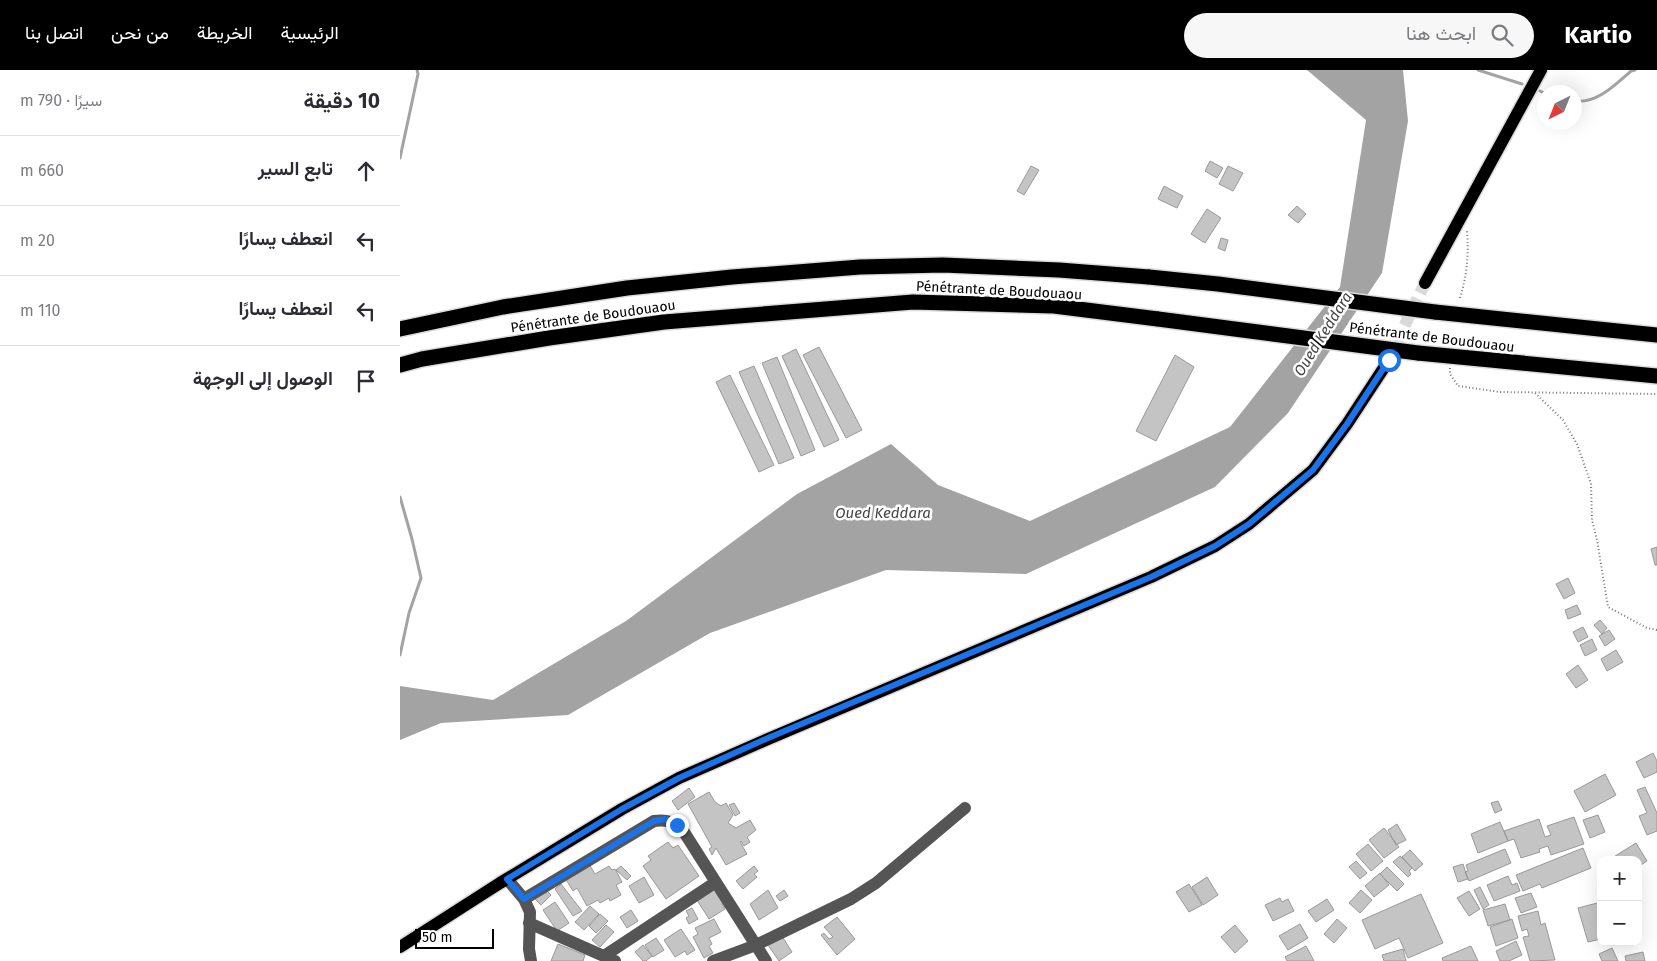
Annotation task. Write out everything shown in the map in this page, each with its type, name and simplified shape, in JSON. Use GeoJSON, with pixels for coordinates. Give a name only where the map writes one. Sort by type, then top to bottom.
{"type":"FeatureCollection","features":[{"type":"Feature","properties":{"kind":"highway","name":"Pénétrante de Boudouaou"},"geometry":{"type":"LineString","coordinates":[[400,329],[503,307],[627,288],[860,267],[943,265],[1059,270],[1149,277],[1435,312],[1657,335]]}},
{"type":"Feature","properties":{"kind":"highway","name":"Pénétrante de Boudouaou"},"geometry":{"type":"LineString","coordinates":[[400,365],[422,359],[549,338],[664,322],[913,302],[1054,306],[1418,354],[1657,376]]}},
{"type":"Feature","properties":{"kind":"main road"},"geometry":{"type":"LineString","coordinates":[[1425,284],[1541,70]]}},
{"type":"Feature","properties":{"kind":"main road"},"geometry":{"type":"LineString","coordinates":[[400,947],[622,809],[679,778],[768,738],[1151,577],[1215,546],[1249,524],[1313,470],[1347,424],[1389,360]]}},
{"type":"Feature","properties":{"kind":"street"},"geometry":{"type":"LineString","coordinates":[[713,961],[756,945],[859,894],[876,883],[965,808]]}},
{"type":"Feature","properties":{"kind":"street"},"geometry":{"type":"LineString","coordinates":[[524,899],[654,821],[665,819],[677,825],[684,832],[766,961]]}},
{"type":"Feature","properties":{"kind":"street"},"geometry":{"type":"LineString","coordinates":[[507,879],[524,899],[530,912],[529,950],[532,961]]}},
{"type":"Feature","properties":{"kind":"street"},"geometry":{"type":"LineString","coordinates":[[529,923],[609,958],[716,882]]}},
{"type":"Feature","properties":{"kind":"path"},"geometry":{"type":"LineString","coordinates":[[1460,298],[1466,278],[1469,252],[1465,208]]}},
{"type":"Feature","properties":{"kind":"path"},"geometry":{"type":"LineString","coordinates":[[1450,368],[1450,374],[1458,386],[1500,392],[1657,394]]}},
{"type":"Feature","properties":{"kind":"path"},"geometry":{"type":"LineString","coordinates":[[1535,393],[1563,420],[1577,444],[1591,484],[1592,520],[1608,607],[1647,628],[1657,630]]}},
{"type":"Feature","properties":{"kind":"water","name":"Oued Keddara"},"geometry":{"type":"Polygon","coordinates":[[[1307,70],[1403,70],[1408,121],[1382,273],[1288,413],[1215,487],[1026,574],[886,570],[710,633],[568,715],[441,723],[400,740],[400,686],[493,700],[626,621],[797,494],[891,444],[938,485],[1030,521],[1230,427],[1340,287],[1366,120],[1307,70]]]}},
{"type":"Feature","properties":{"kind":"building"},"geometry":{"type":"Polygon","coordinates":[[[1210,161],[1223,168],[1217,178],[1205,171],[1210,161]]]}},
{"type":"Feature","properties":{"kind":"building"},"geometry":{"type":"Polygon","coordinates":[[[1031,166],[1039,170],[1024,195],[1017,191],[1031,166]]]}},
{"type":"Feature","properties":{"kind":"building"},"geometry":{"type":"Polygon","coordinates":[[[1228,166],[1243,173],[1233,191],[1219,184],[1228,166]]]}},
{"type":"Feature","properties":{"kind":"building"},"geometry":{"type":"Polygon","coordinates":[[[1164,186],[1183,196],[1177,208],[1158,199],[1164,186]]]}},
{"type":"Feature","properties":{"kind":"building"},"geometry":{"type":"Polygon","coordinates":[[[1297,206],[1306,214],[1298,223],[1288,215],[1297,206]]]}},
{"type":"Feature","properties":{"kind":"building"},"geometry":{"type":"Polygon","coordinates":[[[1207,209],[1221,218],[1205,243],[1191,234],[1207,209]]]}},
{"type":"Feature","properties":{"kind":"building"},"geometry":{"type":"Polygon","coordinates":[[[1221,238],[1228,240],[1225,251],[1218,248],[1221,238]]]}},
{"type":"Feature","properties":{"kind":"building"},"geometry":{"type":"Polygon","coordinates":[[[819,347],[862,430],[846,438],[803,355],[819,347]]]}},
{"type":"Feature","properties":{"kind":"building"},"geometry":{"type":"Polygon","coordinates":[[[796,349],[839,440],[824,447],[782,356],[796,349]]]}},
{"type":"Feature","properties":{"kind":"building"},"geometry":{"type":"Polygon","coordinates":[[[1175,355],[1194,367],[1156,441],[1136,431],[1175,355]]]}},
{"type":"Feature","properties":{"kind":"building"},"geometry":{"type":"Polygon","coordinates":[[[777,357],[815,450],[801,456],[762,363],[777,357]]]}},
{"type":"Feature","properties":{"kind":"building"},"geometry":{"type":"Polygon","coordinates":[[[754,366],[794,458],[779,464],[739,372],[754,366]]]}},
{"type":"Feature","properties":{"kind":"building"},"geometry":{"type":"Polygon","coordinates":[[[730,375],[774,465],[759,472],[716,382],[730,375]]]}},
{"type":"Feature","properties":{"kind":"building"},"geometry":{"type":"Polygon","coordinates":[[[1657,547],[1657,565],[1655,565],[1651,549],[1657,547]]]}},
{"type":"Feature","properties":{"kind":"building"},"geometry":{"type":"Polygon","coordinates":[[[1568,578],[1575,593],[1564,599],[1556,584],[1568,578]]]}},
{"type":"Feature","properties":{"kind":"building"},"geometry":{"type":"Polygon","coordinates":[[[1577,605],[1581,614],[1568,619],[1565,610],[1577,605]]]}},
{"type":"Feature","properties":{"kind":"building"},"geometry":{"type":"Polygon","coordinates":[[[1600,620],[1607,628],[1602,634],[1594,625],[1600,620]]]}},
{"type":"Feature","properties":{"kind":"building"},"geometry":{"type":"Polygon","coordinates":[[[1583,627],[1588,637],[1578,642],[1573,632],[1583,627]]]}},
{"type":"Feature","properties":{"kind":"building"},"geometry":{"type":"Polygon","coordinates":[[[1609,630],[1615,639],[1605,646],[1599,636],[1609,630]]]}},
{"type":"Feature","properties":{"kind":"building"},"geometry":{"type":"Polygon","coordinates":[[[1592,639],[1597,650],[1585,656],[1580,645],[1592,639]]]}},
{"type":"Feature","properties":{"kind":"building"},"geometry":{"type":"Polygon","coordinates":[[[1616,650],[1623,662],[1607,671],[1601,659],[1616,650]]]}},
{"type":"Feature","properties":{"kind":"building"},"geometry":{"type":"Polygon","coordinates":[[[1578,665],[1588,680],[1576,688],[1566,674],[1578,665]]]}},
{"type":"Feature","properties":{"kind":"building"},"geometry":{"type":"Polygon","coordinates":[[[1653,753],[1657,761],[1657,772],[1644,778],[1636,762],[1653,753]]]}},
{"type":"Feature","properties":{"kind":"building"},"geometry":{"type":"Polygon","coordinates":[[[1605,774],[1616,795],[1585,812],[1574,791],[1605,774]]]}},
{"type":"Feature","properties":{"kind":"building"},"geometry":{"type":"Polygon","coordinates":[[[1645,787],[1657,813],[1657,831],[1647,835],[1639,816],[1647,813],[1637,790],[1645,787]]]}},
{"type":"Feature","properties":{"kind":"building"},"geometry":{"type":"Polygon","coordinates":[[[689,788],[695,797],[678,810],[672,801],[689,788]]]}},
{"type":"Feature","properties":{"kind":"building"},"geometry":{"type":"Polygon","coordinates":[[[709,792],[715,802],[721,806],[726,803],[733,815],[728,823],[736,828],[750,820],[756,830],[747,837],[750,842],[744,846],[740,842],[747,854],[726,865],[716,848],[712,855],[709,849],[712,847],[688,804],[709,792]]]}},
{"type":"Feature","properties":{"kind":"building"},"geometry":{"type":"Polygon","coordinates":[[[1498,801],[1502,810],[1495,813],[1491,803],[1498,801]]]}},
{"type":"Feature","properties":{"kind":"building"},"geometry":{"type":"Polygon","coordinates":[[[734,803],[740,813],[735,816],[729,805],[734,803]]]}},
{"type":"Feature","properties":{"kind":"building"},"geometry":{"type":"Polygon","coordinates":[[[1598,815],[1605,832],[1590,838],[1583,820],[1598,815]]]}},
{"type":"Feature","properties":{"kind":"building"},"geometry":{"type":"Polygon","coordinates":[[[1574,817],[1584,844],[1551,855],[1548,846],[1539,849],[1540,852],[1521,858],[1514,839],[1508,841],[1504,831],[1539,819],[1545,837],[1551,835],[1547,826],[1574,817]]]}},
{"type":"Feature","properties":{"kind":"building"},"geometry":{"type":"Polygon","coordinates":[[[1500,822],[1508,841],[1478,853],[1471,834],[1500,822]]]}},
{"type":"Feature","properties":{"kind":"building"},"geometry":{"type":"Polygon","coordinates":[[[1397,824],[1406,840],[1396,845],[1388,830],[1397,824]]]}},
{"type":"Feature","properties":{"kind":"building"},"geometry":{"type":"Polygon","coordinates":[[[1384,828],[1399,847],[1384,858],[1369,840],[1384,828]]]}},
{"type":"Feature","properties":{"kind":"building"},"geometry":{"type":"Polygon","coordinates":[[[668,842],[673,848],[678,845],[699,876],[666,899],[643,866],[651,860],[648,856],[668,842]]]}},
{"type":"Feature","properties":{"kind":"building"},"geometry":{"type":"Polygon","coordinates":[[[1636,843],[1647,861],[1642,864],[1642,856],[1615,856],[1636,843]]]}},
{"type":"Feature","properties":{"kind":"building"},"geometry":{"type":"Polygon","coordinates":[[[1368,844],[1383,861],[1371,871],[1356,854],[1368,844]]]}},
{"type":"Feature","properties":{"kind":"building"},"geometry":{"type":"Polygon","coordinates":[[[1583,848],[1591,868],[1542,888],[1540,884],[1523,891],[1516,875],[1583,848]]]}},
{"type":"Feature","properties":{"kind":"building"},"geometry":{"type":"Polygon","coordinates":[[[1505,849],[1511,863],[1469,881],[1465,872],[1468,871],[1466,865],[1505,849]]]}},
{"type":"Feature","properties":{"kind":"building"},"geometry":{"type":"Polygon","coordinates":[[[1410,850],[1423,864],[1415,871],[1402,857],[1410,850]]]}},
{"type":"Feature","properties":{"kind":"building"},"geometry":{"type":"Polygon","coordinates":[[[1400,856],[1412,868],[1409,871],[1411,874],[1408,877],[1393,862],[1400,856]]]}},
{"type":"Feature","properties":{"kind":"building"},"geometry":{"type":"Polygon","coordinates":[[[1356,861],[1367,873],[1360,879],[1349,867],[1356,861]]]}},
{"type":"Feature","properties":{"kind":"building"},"geometry":{"type":"Polygon","coordinates":[[[589,864],[595,874],[609,866],[612,870],[615,869],[622,882],[616,885],[621,895],[610,901],[609,898],[600,903],[598,900],[587,906],[577,888],[573,891],[565,878],[589,864]]]}},
{"type":"Feature","properties":{"kind":"building"},"geometry":{"type":"Polygon","coordinates":[[[1463,864],[1468,879],[1458,882],[1453,867],[1463,864]]]}},
{"type":"Feature","properties":{"kind":"building"},"geometry":{"type":"Polygon","coordinates":[[[621,866],[631,876],[627,880],[616,870],[621,866]]]}},
{"type":"Feature","properties":{"kind":"building"},"geometry":{"type":"Polygon","coordinates":[[[754,866],[758,871],[754,874],[757,877],[743,889],[736,881],[754,866]]]}},
{"type":"Feature","properties":{"kind":"building"},"geometry":{"type":"Polygon","coordinates":[[[1387,867],[1404,884],[1397,891],[1380,874],[1387,867]]]}},
{"type":"Feature","properties":{"kind":"building"},"geometry":{"type":"Polygon","coordinates":[[[1380,873],[1389,885],[1374,897],[1365,886],[1380,873]]]}},
{"type":"Feature","properties":{"kind":"building"},"geometry":{"type":"Polygon","coordinates":[[[1508,876],[1512,885],[1517,883],[1520,891],[1494,901],[1487,885],[1508,876]]]}},
{"type":"Feature","properties":{"kind":"building"},"geometry":{"type":"Polygon","coordinates":[[[644,877],[654,895],[639,903],[629,886],[644,877]]]}},
{"type":"Feature","properties":{"kind":"building"},"geometry":{"type":"Polygon","coordinates":[[[1207,877],[1218,895],[1203,905],[1192,887],[1207,877]]]}},
{"type":"Feature","properties":{"kind":"building"},"geometry":{"type":"Polygon","coordinates":[[[561,884],[582,911],[573,916],[555,889],[561,884]]]}},
{"type":"Feature","properties":{"kind":"building"},"geometry":{"type":"Polygon","coordinates":[[[1189,884],[1202,905],[1189,912],[1176,892],[1189,884]]]}},
{"type":"Feature","properties":{"kind":"building"},"geometry":{"type":"Polygon","coordinates":[[[1480,887],[1489,905],[1483,909],[1474,890],[1480,887]]]}},
{"type":"Feature","properties":{"kind":"building"},"geometry":{"type":"Polygon","coordinates":[[[545,889],[551,895],[541,905],[535,899],[545,889]]]}},
{"type":"Feature","properties":{"kind":"building"},"geometry":{"type":"Polygon","coordinates":[[[715,889],[724,903],[722,904],[725,909],[709,919],[697,900],[715,889]]]}},
{"type":"Feature","properties":{"kind":"building"},"geometry":{"type":"Polygon","coordinates":[[[768,890],[778,908],[759,920],[750,904],[768,890]]]}},
{"type":"Feature","properties":{"kind":"building"},"geometry":{"type":"Polygon","coordinates":[[[784,890],[788,896],[780,901],[776,896],[784,890]]]}},
{"type":"Feature","properties":{"kind":"building"},"geometry":{"type":"Polygon","coordinates":[[[1361,890],[1372,900],[1360,913],[1349,903],[1361,890]]]}},
{"type":"Feature","properties":{"kind":"building"},"geometry":{"type":"Polygon","coordinates":[[[1469,891],[1480,909],[1469,916],[1457,898],[1469,891]]]}},
{"type":"Feature","properties":{"kind":"building"},"geometry":{"type":"Polygon","coordinates":[[[1531,893],[1537,907],[1521,913],[1515,898],[1531,893]]]}},
{"type":"Feature","properties":{"kind":"building"},"geometry":{"type":"Polygon","coordinates":[[[1421,894],[1443,943],[1408,958],[1399,938],[1375,949],[1362,920],[1421,894]]]}},
{"type":"Feature","properties":{"kind":"building"},"geometry":{"type":"Polygon","coordinates":[[[1280,898],[1282,902],[1288,899],[1294,911],[1273,921],[1265,905],[1280,898]]]}},
{"type":"Feature","properties":{"kind":"building"},"geometry":{"type":"Polygon","coordinates":[[[1327,899],[1334,910],[1316,922],[1308,911],[1327,899]]]}},
{"type":"Feature","properties":{"kind":"building"},"geometry":{"type":"Polygon","coordinates":[[[555,902],[569,923],[557,931],[543,910],[555,902]]]}},
{"type":"Feature","properties":{"kind":"building"},"geometry":{"type":"Polygon","coordinates":[[[1597,903],[1597,940],[1588,942],[1578,908],[1597,903]]]}},
{"type":"Feature","properties":{"kind":"building"},"geometry":{"type":"Polygon","coordinates":[[[1505,904],[1510,920],[1488,926],[1483,910],[1505,904]]]}},
{"type":"Feature","properties":{"kind":"building"},"geometry":{"type":"Polygon","coordinates":[[[590,906],[599,914],[584,930],[575,922],[590,906]]]}},
{"type":"Feature","properties":{"kind":"building"},"geometry":{"type":"Polygon","coordinates":[[[692,908],[698,919],[689,924],[686,918],[689,916],[686,911],[692,908]]]}},
{"type":"Feature","properties":{"kind":"building"},"geometry":{"type":"Polygon","coordinates":[[[631,910],[638,921],[627,928],[620,917],[631,910]]]}},
{"type":"Feature","properties":{"kind":"building"},"geometry":{"type":"Polygon","coordinates":[[[1538,911],[1541,925],[1545,923],[1555,960],[1530,961],[1523,937],[1529,936],[1527,929],[1522,931],[1518,916],[1538,911]]]}},
{"type":"Feature","properties":{"kind":"building"},"geometry":{"type":"Polygon","coordinates":[[[600,914],[608,921],[596,933],[589,926],[600,914]]]}},
{"type":"Feature","properties":{"kind":"building"},"geometry":{"type":"Polygon","coordinates":[[[837,917],[855,939],[837,955],[821,935],[824,933],[829,939],[833,937],[824,927],[837,917]]]}},
{"type":"Feature","properties":{"kind":"building"},"geometry":{"type":"Polygon","coordinates":[[[714,919],[721,932],[709,938],[712,944],[709,946],[713,953],[704,958],[693,937],[698,934],[695,928],[714,919]]]}},
{"type":"Feature","properties":{"kind":"building"},"geometry":{"type":"Polygon","coordinates":[[[1337,919],[1347,928],[1334,943],[1324,934],[1337,919]]]}},
{"type":"Feature","properties":{"kind":"building"},"geometry":{"type":"Polygon","coordinates":[[[1512,919],[1518,938],[1496,946],[1490,927],[1512,919]]]}},
{"type":"Feature","properties":{"kind":"building"},"geometry":{"type":"Polygon","coordinates":[[[1300,924],[1308,938],[1288,950],[1279,936],[1300,924]]]}},
{"type":"Feature","properties":{"kind":"building"},"geometry":{"type":"Polygon","coordinates":[[[606,925],[614,932],[600,947],[592,940],[606,925]]]}},
{"type":"Feature","properties":{"kind":"building"},"geometry":{"type":"Polygon","coordinates":[[[1235,925],[1248,941],[1235,953],[1221,937],[1235,925]]]}},
{"type":"Feature","properties":{"kind":"building"},"geometry":{"type":"Polygon","coordinates":[[[681,929],[695,950],[687,955],[685,951],[675,957],[664,940],[681,929]]]}},
{"type":"Feature","properties":{"kind":"building"},"geometry":{"type":"Polygon","coordinates":[[[780,933],[792,952],[779,961],[766,942],[780,933]]]}},
{"type":"Feature","properties":{"kind":"building"},"geometry":{"type":"Polygon","coordinates":[[[656,938],[664,950],[653,957],[645,945],[656,938]]]}},
{"type":"Feature","properties":{"kind":"building"},"geometry":{"type":"Polygon","coordinates":[[[1516,941],[1522,955],[1509,961],[1500,961],[1496,951],[1516,941]]]}},
{"type":"Feature","properties":{"kind":"building"},"geometry":{"type":"Polygon","coordinates":[[[558,944],[585,955],[583,961],[551,961],[558,944]]]}},
{"type":"Feature","properties":{"kind":"building"},"geometry":{"type":"Polygon","coordinates":[[[643,945],[652,956],[646,961],[643,961],[635,952],[643,945]]]}},
{"type":"Feature","properties":{"kind":"building"},"geometry":{"type":"Polygon","coordinates":[[[1306,946],[1314,961],[1287,961],[1285,957],[1306,946]]]}},
{"type":"Feature","properties":{"kind":"building"},"geometry":{"type":"Polygon","coordinates":[[[1471,946],[1478,961],[1443,961],[1442,958],[1471,946]]]}},
{"type":"Feature","properties":{"kind":"building"},"geometry":{"type":"Polygon","coordinates":[[[1612,948],[1618,961],[1602,961],[1599,954],[1612,948]]]}},
{"type":"Feature","properties":{"kind":"building"},"geometry":{"type":"Polygon","coordinates":[[[1403,949],[1406,961],[1384,961],[1382,955],[1403,949]]]}},
{"type":"Feature","properties":{"kind":"building"},"geometry":{"type":"Polygon","coordinates":[[[1643,952],[1645,961],[1626,961],[1625,956],[1643,952]]]}},
{"type":"Feature","properties":{"kind":"waterway"},"geometry":{"type":"LineString","coordinates":[[400,158],[418,74],[417,70]]}},
{"type":"Feature","properties":{"kind":"waterway"},"geometry":{"type":"LineString","coordinates":[[1478,70],[1522,84]]}},
{"type":"Feature","properties":{"kind":"waterway"},"geometry":{"type":"LineString","coordinates":[[1582,101],[1598,97],[1631,71],[1635,70]]}},
{"type":"Feature","properties":{"kind":"waterway"},"geometry":{"type":"LineString","coordinates":[[400,497],[421,578],[409,613],[400,655]]}},
{"type":"Feature","properties":{"kind":"tunnel"},"geometry":{"type":"LineString","coordinates":[[1389,358],[1425,283]]}},
{"type":"Feature","properties":{"kind":"route"},"geometry":{"type":"LineString","coordinates":[[677,825],[665,819],[654,821],[524,899],[507,879],[622,809],[679,778],[768,738],[1151,577],[1215,546],[1249,524],[1313,470],[1347,424],[1389,360]]}}]}
